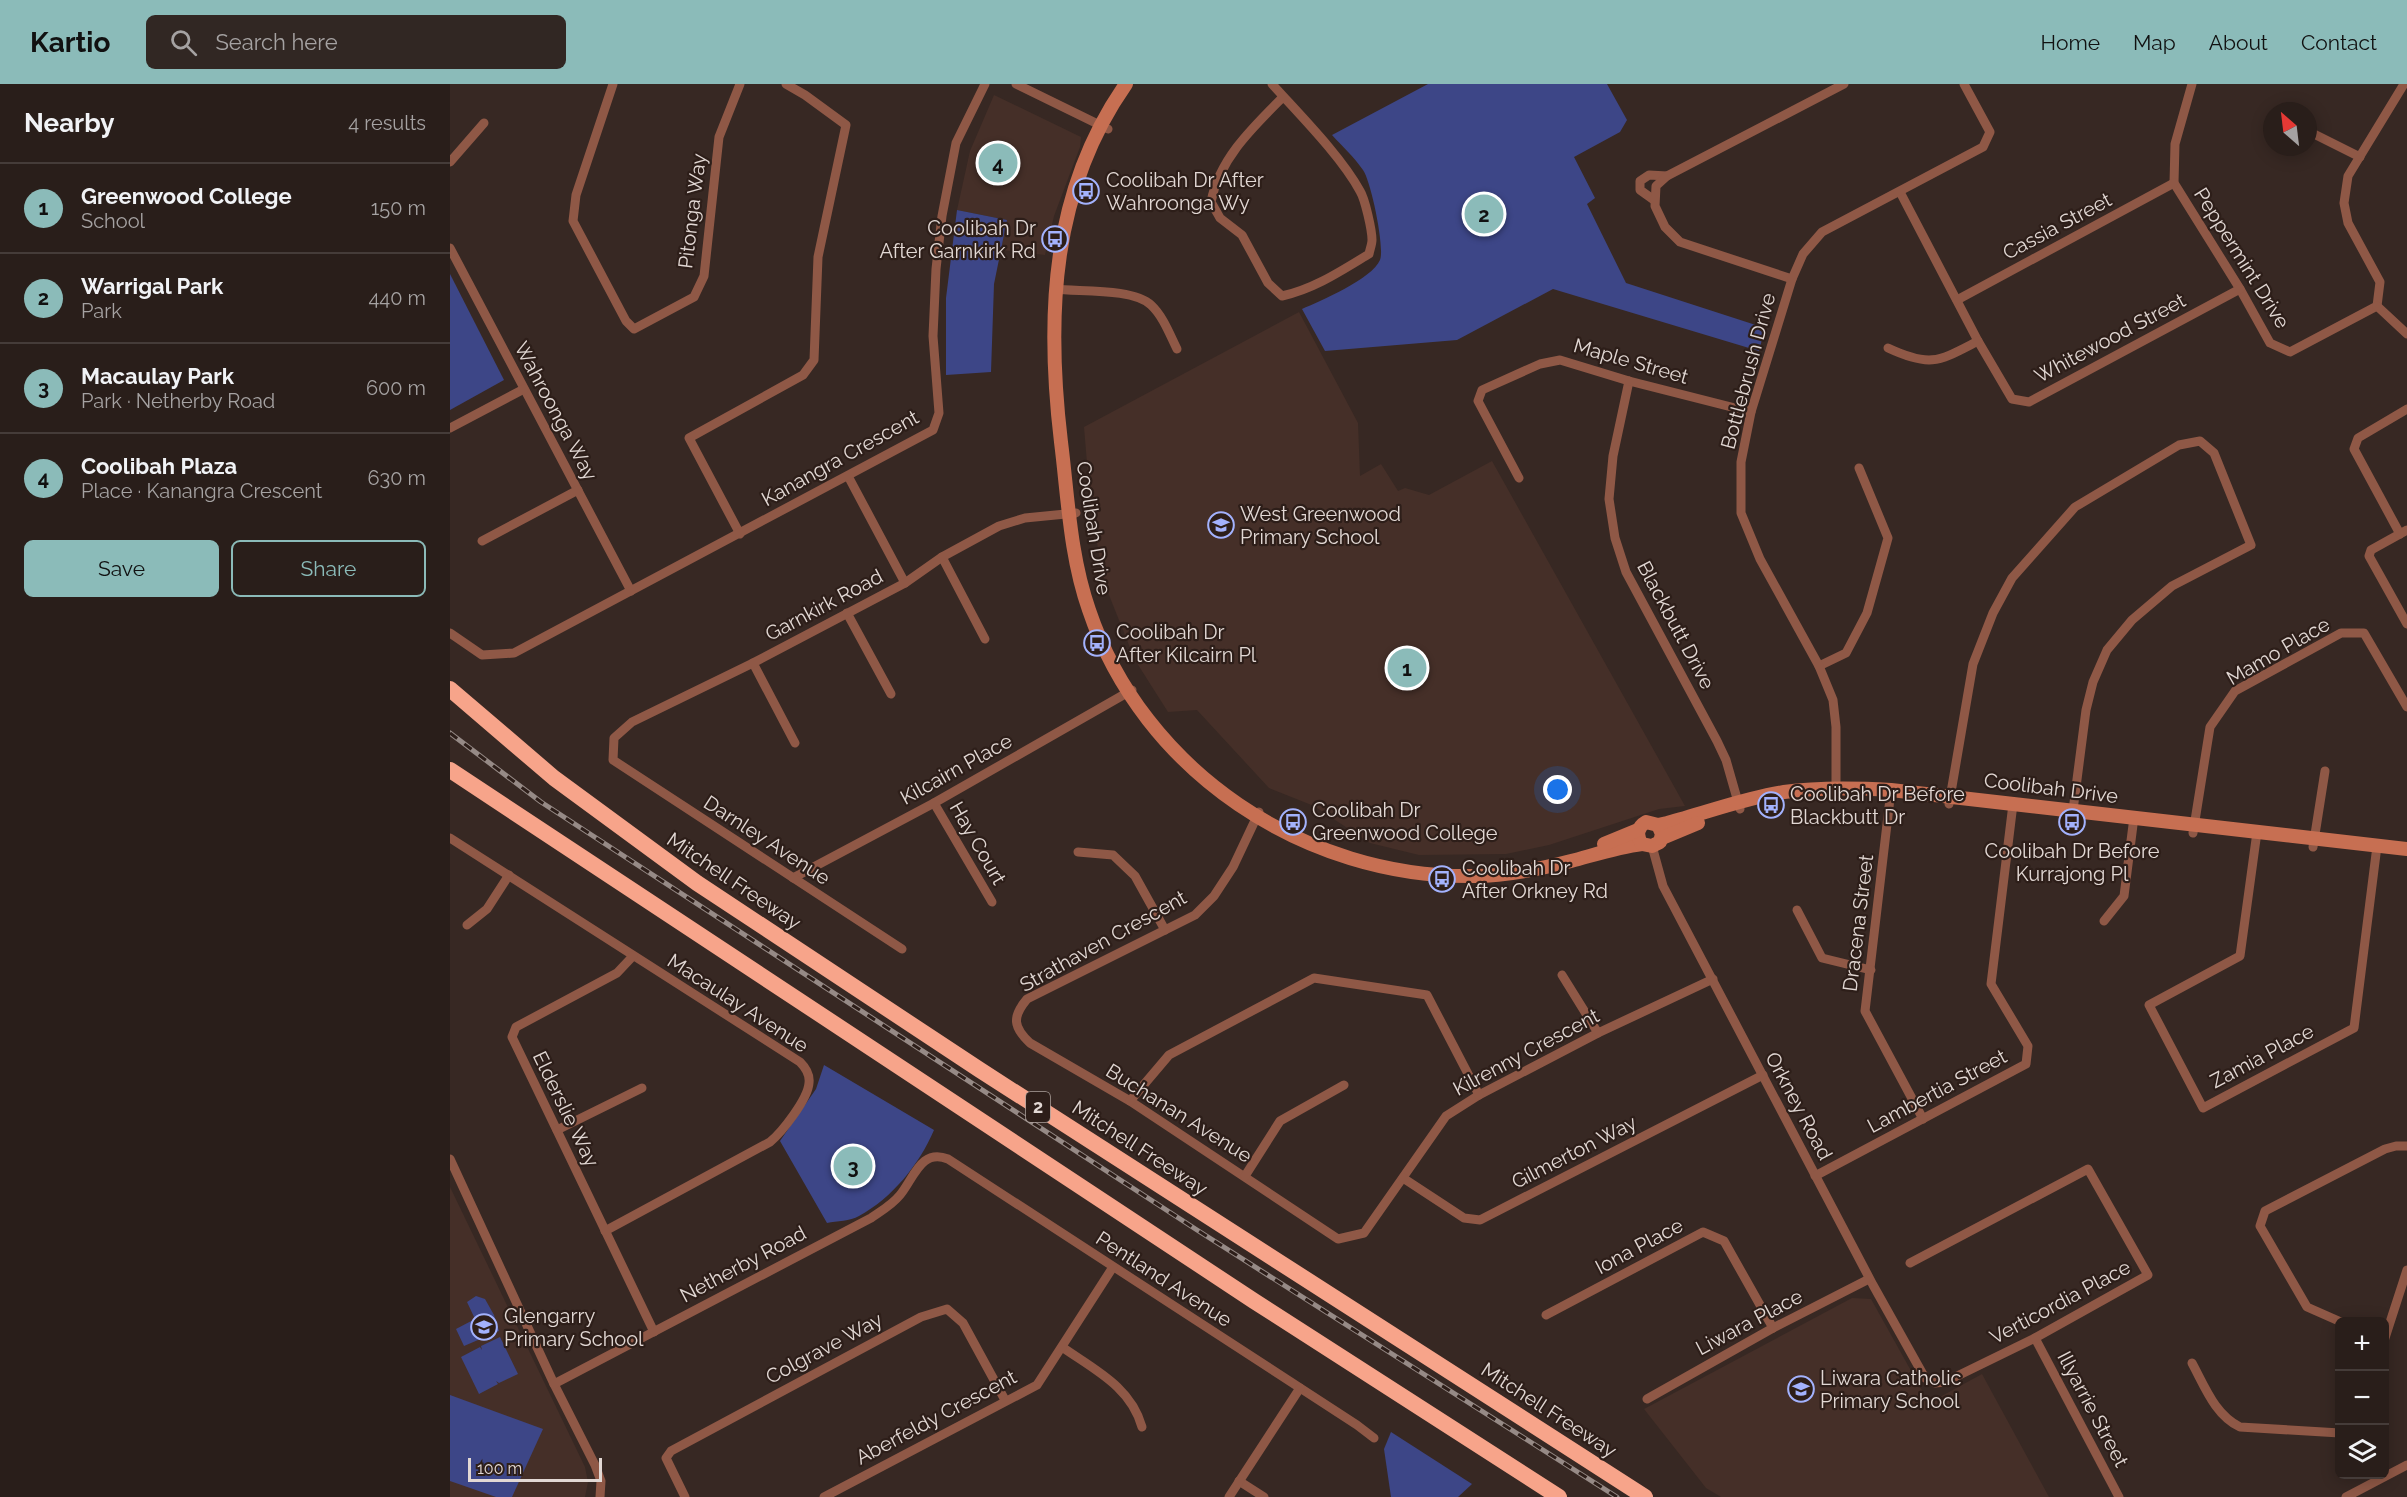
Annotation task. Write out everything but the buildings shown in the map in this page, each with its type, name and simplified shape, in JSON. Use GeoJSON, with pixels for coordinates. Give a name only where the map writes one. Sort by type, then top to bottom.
{"type":"FeatureCollection","features":[{"type":"Feature","properties":{"kind":"highway","name":"Mitchell Freeway"},"geometry":{"type":"LineString","coordinates":[[450,689],[554,778],[697,883],[990,1076],[1645,1497]]}},
{"type":"Feature","properties":{"kind":"highway","name":"2"},"geometry":{"type":"LineString","coordinates":[[450,770],[1234,1288],[1559,1497]]}},
{"type":"Feature","properties":{"kind":"main road","name":"Coolibah Drive"},"geometry":{"type":"LineString","coordinates":[[1126,84],[1104,128],[1085,181],[1070,235],[1059,290],[1072,513],[1093,600],[1131,691],[1184,751],[1258,814],[1315,846],[1346,856],[1390,867],[1451,876],[1491,876],[1534,869],[1654,838],[1740,805],[1783,792],[1890,794],[1950,800],[2376,850],[2407,857]]}},
{"type":"Feature","properties":{"kind":"main road","name":"Coolibah Drive"},"geometry":{"type":"LineString","coordinates":[[1104,128],[1136,84]]}},
{"type":"Feature","properties":{"kind":"main road","name":"Coolibah Drive"},"geometry":{"type":"LineString","coordinates":[[1258,814],[1340,847],[1391,860],[1452,867],[1482,868],[1533,862],[1591,848],[1638,830],[1648,822],[1654,838]]}},
{"type":"Feature","properties":{"kind":"main road"},"geometry":{"type":"LineString","coordinates":[[1638,830],[1638,836],[1654,838]]}},
{"type":"Feature","properties":{"kind":"main road","name":"Coolibah Drive"},"geometry":{"type":"LineString","coordinates":[[2376,850],[2407,849]]}},
{"type":"Feature","properties":{"kind":"street","name":"Pitonga Way"},"geometry":{"type":"LineString","coordinates":[[613,84],[576,195],[573,221],[626,321],[634,329],[694,297],[705,276],[719,137],[740,84]]}},
{"type":"Feature","properties":{"kind":"street"},"geometry":{"type":"LineString","coordinates":[[740,534],[689,438],[803,375],[814,360],[818,257],[846,125],[786,84]]}},
{"type":"Feature","properties":{"kind":"street","name":"Kanangra Crescent"},"geometry":{"type":"LineString","coordinates":[[450,633],[482,655],[514,653],[933,430],[939,413],[933,336],[936,269],[942,216],[956,143],[985,84]]}},
{"type":"Feature","properties":{"kind":"street"},"geometry":{"type":"LineString","coordinates":[[1016,84],[1104,128]]}},
{"type":"Feature","properties":{"kind":"street"},"geometry":{"type":"LineString","coordinates":[[1272,84],[1345,168],[1362,192],[1372,240],[1369,254],[1335,275],[1298,292],[1282,296],[1268,283],[1242,235],[1220,218],[1211,202],[1214,184],[1244,136],[1283,97]]}},
{"type":"Feature","properties":{"kind":"street"},"geometry":{"type":"LineString","coordinates":[[1792,279],[1680,242],[1665,227],[1654,200],[1656,186],[1667,177],[1844,84]]}},
{"type":"Feature","properties":{"kind":"street","name":"Bottlebrush Drive"},"geometry":{"type":"LineString","coordinates":[[1836,792],[1836,711],[1819,666],[1760,559],[1741,513],[1741,462],[1751,412],[1792,279],[1803,254],[1822,232],[1983,147],[1990,132],[1964,84]]}},
{"type":"Feature","properties":{"kind":"street","name":"Peppermint Drive"},"geometry":{"type":"LineString","coordinates":[[2192,84],[2175,144],[2174,183],[2271,343],[2290,352],[2377,306]]}},
{"type":"Feature","properties":{"kind":"street"},"geometry":{"type":"LineString","coordinates":[[2404,84],[2348,176],[2344,203],[2348,223],[2380,282],[2377,306],[2407,334]]}},
{"type":"Feature","properties":{"kind":"street"},"geometry":{"type":"LineString","coordinates":[[450,162],[484,123]]}},
{"type":"Feature","properties":{"kind":"street"},"geometry":{"type":"LineString","coordinates":[[2317,136],[2360,157]]}},
{"type":"Feature","properties":{"kind":"street"},"geometry":{"type":"LineString","coordinates":[[1654,200],[1640,190],[1640,181],[1649,175],[1667,177]]}},
{"type":"Feature","properties":{"kind":"street","name":"Cassia Street"},"geometry":{"type":"LineString","coordinates":[[1957,300],[2174,183]]}},
{"type":"Feature","properties":{"kind":"street","name":"Whitewood Street"},"geometry":{"type":"LineString","coordinates":[[1900,192],[1978,340],[2012,399],[2029,402],[2240,289]]}},
{"type":"Feature","properties":{"kind":"street","name":"Wahroonga Way"},"geometry":{"type":"LineString","coordinates":[[450,248],[631,591]]}},
{"type":"Feature","properties":{"kind":"street"},"geometry":{"type":"LineString","coordinates":[[1059,290],[1130,295],[1146,300],[1158,313],[1177,349]]}},
{"type":"Feature","properties":{"kind":"street"},"geometry":{"type":"LineString","coordinates":[[1888,348],[1912,360],[1941,360],[1978,340]]}},
{"type":"Feature","properties":{"kind":"street","name":"Maple Street"},"geometry":{"type":"LineString","coordinates":[[1519,478],[1478,401],[1482,390],[1540,364],[1560,360],[1629,381],[1751,412]]}},
{"type":"Feature","properties":{"kind":"street","name":"Blackbutt Drive"},"geometry":{"type":"LineString","coordinates":[[1629,381],[1613,456],[1609,499],[1615,538],[1626,572],[1726,760],[1740,805]]}},
{"type":"Feature","properties":{"kind":"street"},"geometry":{"type":"LineString","coordinates":[[450,428],[524,389]]}},
{"type":"Feature","properties":{"kind":"street"},"geometry":{"type":"LineString","coordinates":[[2407,410],[2358,438],[2354,449],[2403,532],[2371,550],[2369,556],[2407,624]]}},
{"type":"Feature","properties":{"kind":"street"},"geometry":{"type":"LineString","coordinates":[[1950,800],[1973,663],[1993,613],[2012,578],[2075,507],[2179,445],[2200,441],[2214,453],[2251,546],[2172,586],[2132,620],[2107,650],[2094,681],[2086,710],[2072,814]]}},
{"type":"Feature","properties":{"kind":"street"},"geometry":{"type":"LineString","coordinates":[[1819,666],[1846,653],[1867,613],[1888,538],[1859,468]]}},
{"type":"Feature","properties":{"kind":"street"},"geometry":{"type":"LineString","coordinates":[[848,476],[905,583]]}},
{"type":"Feature","properties":{"kind":"street"},"geometry":{"type":"LineString","coordinates":[[482,541],[578,490]]}},
{"type":"Feature","properties":{"kind":"street","name":"Garnkirk Road"},"geometry":{"type":"LineString","coordinates":[[613,760],[614,738],[632,722],[753,663],[905,583],[942,557],[1011,521],[1072,513]]}},
{"type":"Feature","properties":{"kind":"street"},"geometry":{"type":"LineString","coordinates":[[942,557],[985,639]]}},
{"type":"Feature","properties":{"kind":"street"},"geometry":{"type":"LineString","coordinates":[[847,613],[891,694]]}},
{"type":"Feature","properties":{"kind":"street","name":"Mamo Place"},"geometry":{"type":"LineString","coordinates":[[2194,829],[2210,727],[2235,691],[2341,633],[2364,633],[2407,707]]}},
{"type":"Feature","properties":{"kind":"street"},"geometry":{"type":"LineString","coordinates":[[753,663],[795,743]]}},
{"type":"Feature","properties":{"kind":"street","name":"Kilcairn Place"},"geometry":{"type":"LineString","coordinates":[[793,878],[1131,691]]}},
{"type":"Feature","properties":{"kind":"street","name":"Darnley Avenue"},"geometry":{"type":"LineString","coordinates":[[613,760],[902,949]]}},
{"type":"Feature","properties":{"kind":"street"},"geometry":{"type":"LineString","coordinates":[[2313,843],[2325,771]]}},
{"type":"Feature","properties":{"kind":"street","name":"Dracena Street"},"geometry":{"type":"LineString","coordinates":[[1890,794],[1865,1011],[1923,1119]]}},
{"type":"Feature","properties":{"kind":"street","name":"Hay Court"},"geometry":{"type":"LineString","coordinates":[[934,802],[992,902]]}},
{"type":"Feature","properties":{"kind":"street","name":"Lambertia Street"},"geometry":{"type":"LineString","coordinates":[[1815,1176],[2026,1064],[2028,1046],[1991,984],[2012,807]]}},
{"type":"Feature","properties":{"kind":"street","name":"Strathaven Crescent"},"geometry":{"type":"LineString","coordinates":[[1017,1011],[1027,999],[1195,915],[1214,896],[1233,867],[1258,814]]}},
{"type":"Feature","properties":{"kind":"street"},"geometry":{"type":"LineString","coordinates":[[2104,921],[2124,896],[2134,821]]}},
{"type":"Feature","properties":{"kind":"street","name":"Zamia Place"},"geometry":{"type":"LineString","coordinates":[[2256,836],[2240,956],[2149,1005],[2203,1108],[2354,1028],[2376,850]]}},
{"type":"Feature","properties":{"kind":"street","name":"Macaulay Avenue"},"geometry":{"type":"LineString","coordinates":[[450,838],[800,1062],[807,1071],[809,1083],[806,1094],[782,1131],[770,1142],[605,1231]]}},
{"type":"Feature","properties":{"kind":"street","name":"Orkney Road"},"geometry":{"type":"LineString","coordinates":[[1654,838],[1663,886],[1869,1279],[1926,1378]]}},
{"type":"Feature","properties":{"kind":"street"},"geometry":{"type":"LineString","coordinates":[[1078,852],[1113,855],[1135,876],[1165,930]]}},
{"type":"Feature","properties":{"kind":"street"},"geometry":{"type":"LineString","coordinates":[[467,925],[487,909],[509,875]]}},
{"type":"Feature","properties":{"kind":"street"},"geometry":{"type":"LineString","coordinates":[[1797,910],[1822,958],[1871,970]]}},
{"type":"Feature","properties":{"kind":"street","name":"Elderslie Way"},"geometry":{"type":"LineString","coordinates":[[633,956],[617,973],[519,1025],[513,1030],[512,1040],[654,1332]]}},
{"type":"Feature","properties":{"kind":"street"},"geometry":{"type":"LineString","coordinates":[[1562,975],[1598,1033]]}},
{"type":"Feature","properties":{"kind":"street"},"geometry":{"type":"LineString","coordinates":[[1130,1101],[1169,1055],[1314,978],[1427,995],[1479,1095]]}},
{"type":"Feature","properties":{"kind":"street","name":"Kilrenny Crescent"},"geometry":{"type":"LineString","coordinates":[[1338,1239],[1364,1233],[1446,1116],[1479,1095],[1598,1033],[1713,979]]}},
{"type":"Feature","properties":{"kind":"street","name":"Buchanan Avenue"},"geometry":{"type":"LineString","coordinates":[[1017,1011],[1016,1021],[1019,1033],[1030,1043],[1130,1101],[1338,1239]]}},
{"type":"Feature","properties":{"kind":"street","name":"Gilmerton Way"},"geometry":{"type":"LineString","coordinates":[[1403,1178],[1464,1218],[1480,1220],[1763,1075]]}},
{"type":"Feature","properties":{"kind":"street"},"geometry":{"type":"LineString","coordinates":[[1245,1176],[1280,1121],[1344,1084]]}},
{"type":"Feature","properties":{"kind":"street"},"geometry":{"type":"LineString","coordinates":[[557,1130],[642,1088]]}},
{"type":"Feature","properties":{"kind":"street"},"geometry":{"type":"LineString","coordinates":[[2335,1319],[2307,1307],[2260,1227],[2265,1211],[2385,1149],[2407,1146]]}},
{"type":"Feature","properties":{"kind":"street","name":"Pentland Avenue"},"geometry":{"type":"LineString","coordinates":[[932,1156],[948,1159],[1374,1438]]}},
{"type":"Feature","properties":{"kind":"street","name":"Netherby Road"},"geometry":{"type":"LineString","coordinates":[[554,1384],[883,1211],[901,1194],[922,1162],[932,1156]]}},
{"type":"Feature","properties":{"kind":"street"},"geometry":{"type":"LineString","coordinates":[[450,1159],[554,1384],[595,1465],[601,1481],[600,1497]]}},
{"type":"Feature","properties":{"kind":"street","name":"Verticordia Place"},"geometry":{"type":"LineString","coordinates":[[1910,1263],[2088,1169],[2148,1275],[2035,1338],[1945,1383],[1935,1383],[1926,1378]]}},
{"type":"Feature","properties":{"kind":"street","name":"Iona Place"},"geometry":{"type":"LineString","coordinates":[[1546,1315],[1703,1232],[1724,1241],[1773,1328]]}},
{"type":"Feature","properties":{"kind":"street","name":"Aberfeldy Crescent"},"geometry":{"type":"LineString","coordinates":[[824,1497],[843,1493],[1037,1385],[1113,1267]]}},
{"type":"Feature","properties":{"kind":"street"},"geometry":{"type":"LineString","coordinates":[[2389,1325],[2407,1270]]}},
{"type":"Feature","properties":{"kind":"street","name":"Liwara Place"},"geometry":{"type":"LineString","coordinates":[[1647,1399],[1773,1328],[1869,1279]]}},
{"type":"Feature","properties":{"kind":"street","name":"Colgrave Way"},"geometry":{"type":"LineString","coordinates":[[685,1497],[666,1458],[671,1451],[921,1317],[948,1309],[963,1323],[1005,1401]]}},
{"type":"Feature","properties":{"kind":"street","name":"Illyarrie Street"},"geometry":{"type":"LineString","coordinates":[[2035,1338],[2119,1497]]}},
{"type":"Feature","properties":{"kind":"street"},"geometry":{"type":"LineString","coordinates":[[1062,1347],[1123,1390],[1135,1407],[1142,1427]]}},
{"type":"Feature","properties":{"kind":"street"},"geometry":{"type":"LineString","coordinates":[[2192,1363],[2221,1413],[2229,1422],[2240,1427],[2335,1433]]}},
{"type":"Feature","properties":{"kind":"street"},"geometry":{"type":"LineString","coordinates":[[1229,1497],[1300,1388]]}},
{"type":"Feature","properties":{"kind":"street"},"geometry":{"type":"LineString","coordinates":[[2389,1473],[2407,1465]]}},
{"type":"Feature","properties":{"kind":"street"},"geometry":{"type":"LineString","coordinates":[[2346,1497],[2376,1479]]}},
{"type":"Feature","properties":{"kind":"street"},"geometry":{"type":"LineString","coordinates":[[1239,1481],[1264,1497]]}},
{"type":"Feature","properties":{"kind":"shaded area"},"geometry":{"type":"Polygon","coordinates":[[[1428,84],[1607,84],[1627,120],[1620,132],[1574,157],[1595,198],[1587,204],[1626,283],[1765,328],[1759,351],[1553,289],[1457,340],[1325,351],[1302,309],[1345,289],[1367,275],[1380,260],[1381,253],[1376,215],[1366,177],[1356,161],[1332,135],[1428,84]]]}},
{"type":"Feature","properties":{"kind":"shaded area"},"geometry":{"type":"Polygon","coordinates":[[[994,95],[1081,137],[1080,147],[1054,216],[1045,255],[1001,250],[1007,220],[957,210],[970,151],[994,95]]]}},
{"type":"Feature","properties":{"kind":"shaded area"},"geometry":{"type":"Polygon","coordinates":[[[957,210],[1007,220],[994,284],[991,372],[946,375],[946,298],[957,210]]]}},
{"type":"Feature","properties":{"kind":"shaded area"},"geometry":{"type":"Polygon","coordinates":[[[450,274],[504,380],[450,410],[450,274]]]}},
{"type":"Feature","properties":{"kind":"shaded area"},"geometry":{"type":"Polygon","coordinates":[[[1299,312],[1358,423],[1360,476],[1381,464],[1398,491],[1405,488],[1429,495],[1492,461],[1685,806],[1659,809],[1549,845],[1506,854],[1419,855],[1370,843],[1314,806],[1269,788],[1197,710],[1168,712],[1135,660],[1105,585],[1091,511],[1084,427],[1299,312]]]}},
{"type":"Feature","properties":{"kind":"shaded area"},"geometry":{"type":"Polygon","coordinates":[[[824,1065],[934,1130],[921,1156],[883,1200],[855,1218],[827,1223],[780,1141],[816,1089],[824,1065]]]}},
{"type":"Feature","properties":{"kind":"shaded area","name":"Glengarry Primary School"},"geometry":{"type":"Polygon","coordinates":[[[450,1187],[585,1467],[588,1482],[585,1497],[450,1497],[450,1187]]]}},
{"type":"Feature","properties":{"kind":"shaded area"},"geometry":{"type":"Polygon","coordinates":[[[476,1296],[485,1299],[494,1315],[499,1331],[464,1346],[456,1329],[475,1319],[467,1302],[476,1296]]]}},
{"type":"Feature","properties":{"kind":"shaded area","name":"Liwara Catholic Primary School"},"geometry":{"type":"Polygon","coordinates":[[[1852,1298],[1871,1299],[1929,1403],[1982,1374],[2049,1497],[1721,1497],[1706,1488],[1644,1409],[1852,1298]]]}},
{"type":"Feature","properties":{"kind":"shaded area"},"geometry":{"type":"Polygon","coordinates":[[[500,1337],[518,1374],[499,1383],[496,1381],[498,1384],[479,1394],[461,1357],[480,1347],[482,1350],[481,1346],[500,1337]]]}},
{"type":"Feature","properties":{"kind":"shaded area"},"geometry":{"type":"Polygon","coordinates":[[[450,1395],[543,1429],[512,1497],[496,1497],[450,1481],[450,1395]]]}},
{"type":"Feature","properties":{"kind":"shaded area"},"geometry":{"type":"Polygon","coordinates":[[[1391,1432],[1472,1484],[1458,1497],[1391,1497],[1384,1449],[1391,1432]]]}},
{"type":"Feature","properties":{"kind":"railway"},"geometry":{"type":"LineString","coordinates":[[450,733],[541,802],[1197,1230],[1617,1497]]}},
{"type":"Feature","properties":{"kind":"place","name":"Coolibah Plaza"},"geometry":{"type":"Point","coordinates":[998,163]}},
{"type":"Feature","properties":{"kind":"place","name":"Coolibah Dr After Wahroonga Wy"},"geometry":{"type":"Point","coordinates":[1086,191]}},
{"type":"Feature","properties":{"kind":"place","name":"Warrigal Park"},"geometry":{"type":"Point","coordinates":[1484,214]}},
{"type":"Feature","properties":{"kind":"place","name":"Coolibah Dr After Garnkirk Rd"},"geometry":{"type":"Point","coordinates":[1055,239]}},
{"type":"Feature","properties":{"kind":"place","name":"West Greenwood Primary School"},"geometry":{"type":"Point","coordinates":[1221,525]}},
{"type":"Feature","properties":{"kind":"place","name":"Coolibah Dr After Kilcairn Pl"},"geometry":{"type":"Point","coordinates":[1097,643]}},
{"type":"Feature","properties":{"kind":"place","name":"Greenwood College"},"geometry":{"type":"Point","coordinates":[1407,668]}},
{"type":"Feature","properties":{"kind":"place","name":"Coolibah Dr Before Blackbutt Dr"},"geometry":{"type":"Point","coordinates":[1771,805]}},
{"type":"Feature","properties":{"kind":"place","name":"Coolibah Dr Greenwood College"},"geometry":{"type":"Point","coordinates":[1293,822]}},
{"type":"Feature","properties":{"kind":"place","name":"Coolibah Dr Before Kurrajong Pl"},"geometry":{"type":"Point","coordinates":[2072,822]}},
{"type":"Feature","properties":{"kind":"place","name":"Coolibah Dr After Orkney Rd"},"geometry":{"type":"Point","coordinates":[1442,879]}},
{"type":"Feature","properties":{"kind":"place","name":"Macaulay Park"},"geometry":{"type":"Point","coordinates":[853,1166]}},
{"type":"Feature","properties":{"kind":"place","name":"Glengarry Primary School"},"geometry":{"type":"Point","coordinates":[484,1327]}},
{"type":"Feature","properties":{"kind":"place","name":"Liwara Catholic Primary School"},"geometry":{"type":"Point","coordinates":[1801,1389]}}]}
